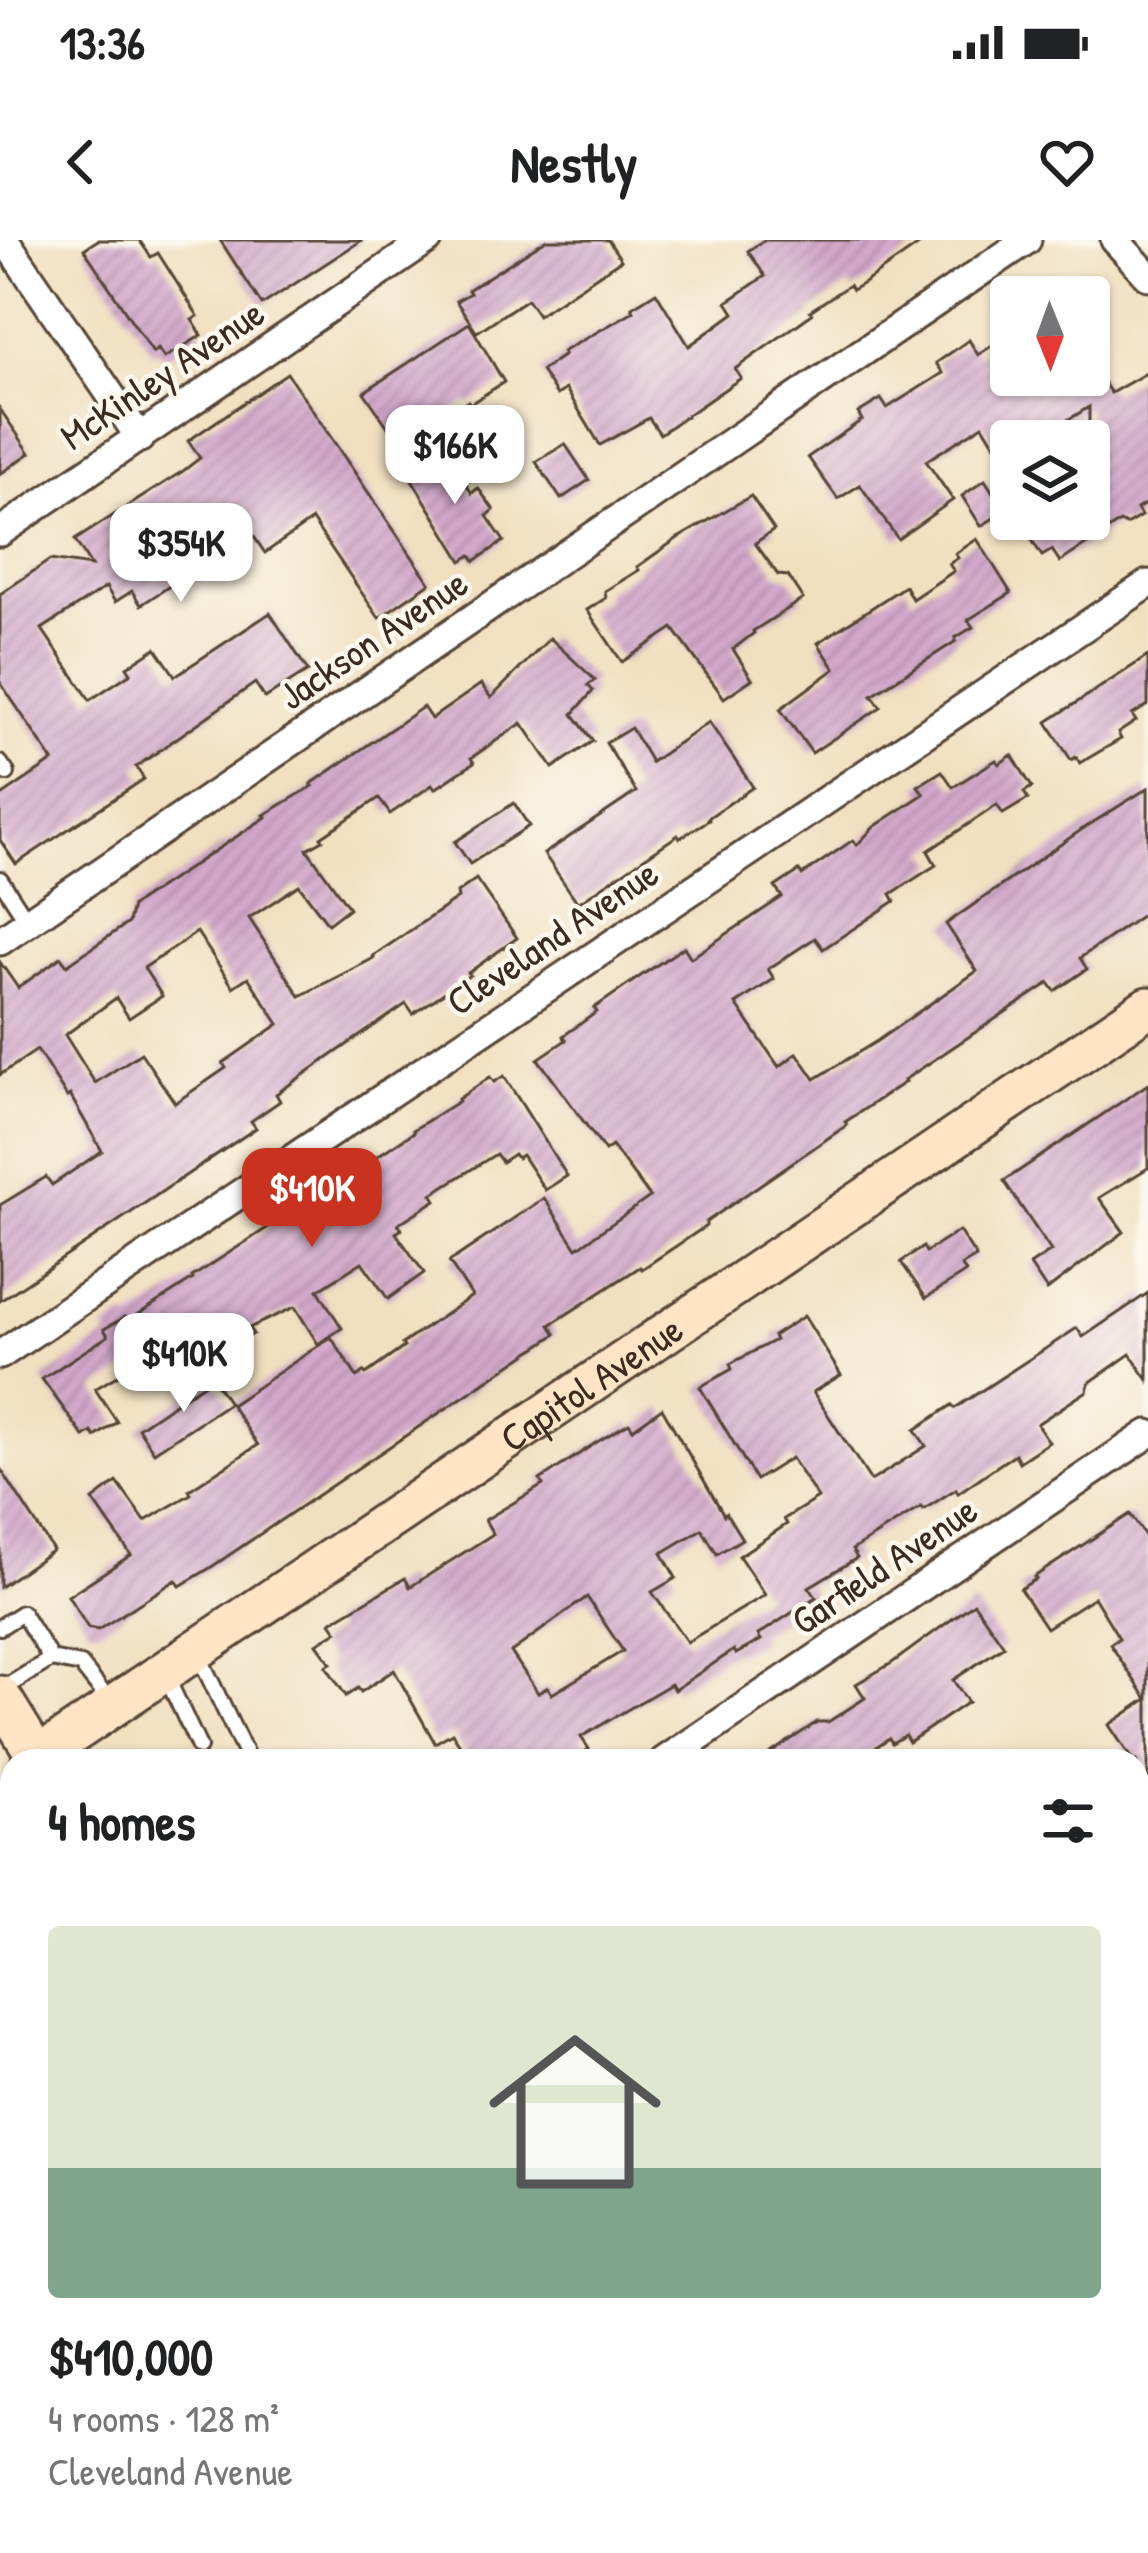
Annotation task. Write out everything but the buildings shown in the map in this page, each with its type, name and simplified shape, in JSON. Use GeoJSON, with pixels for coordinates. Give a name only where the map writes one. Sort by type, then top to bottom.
{"type":"FeatureCollection","features":[{"type":"Feature","properties":{"kind":"main road","name":"Capitol Avenue"},"geometry":{"type":"LineString","coordinates":[[52,1749],[1148,1007]]}},
{"type":"Feature","properties":{"kind":"main road"},"geometry":{"type":"LineString","coordinates":[[0,1694],[24,1749]]}},
{"type":"Feature","properties":{"kind":"street"},"geometry":{"type":"LineString","coordinates":[[5,240],[140,438]]}},
{"type":"Feature","properties":{"kind":"street","name":"McKinley Avenue"},"geometry":{"type":"LineString","coordinates":[[0,532],[428,240]]}},
{"type":"Feature","properties":{"kind":"street","name":"Jackson Avenue"},"geometry":{"type":"LineString","coordinates":[[0,941],[1027,240]]}},
{"type":"Feature","properties":{"kind":"street"},"geometry":{"type":"LineString","coordinates":[[1115,240],[1148,276]]}},
{"type":"Feature","properties":{"kind":"street","name":"Cleveland Avenue"},"geometry":{"type":"LineString","coordinates":[[0,1355],[1148,584]]}},
{"type":"Feature","properties":{"kind":"street","name":"Garfield Avenue"},"geometry":{"type":"LineString","coordinates":[[682,1749],[1148,1434]]}},
{"type":"Feature","properties":{"kind":"lane"},"geometry":{"type":"LineString","coordinates":[[0,879],[28,922]]}},
{"type":"Feature","properties":{"kind":"lane"},"geometry":{"type":"LineString","coordinates":[[0,1627],[22,1613],[51,1658],[81,1666],[113,1706]]}},
{"type":"Feature","properties":{"kind":"lane"},"geometry":{"type":"LineString","coordinates":[[0,1694],[51,1658]]}},
{"type":"Feature","properties":{"kind":"lane"},"geometry":{"type":"LineString","coordinates":[[180,1661],[199,1748]]}},
{"type":"Feature","properties":{"kind":"lane"},"geometry":{"type":"LineString","coordinates":[[180,1661],[241,1749]]}}]}
